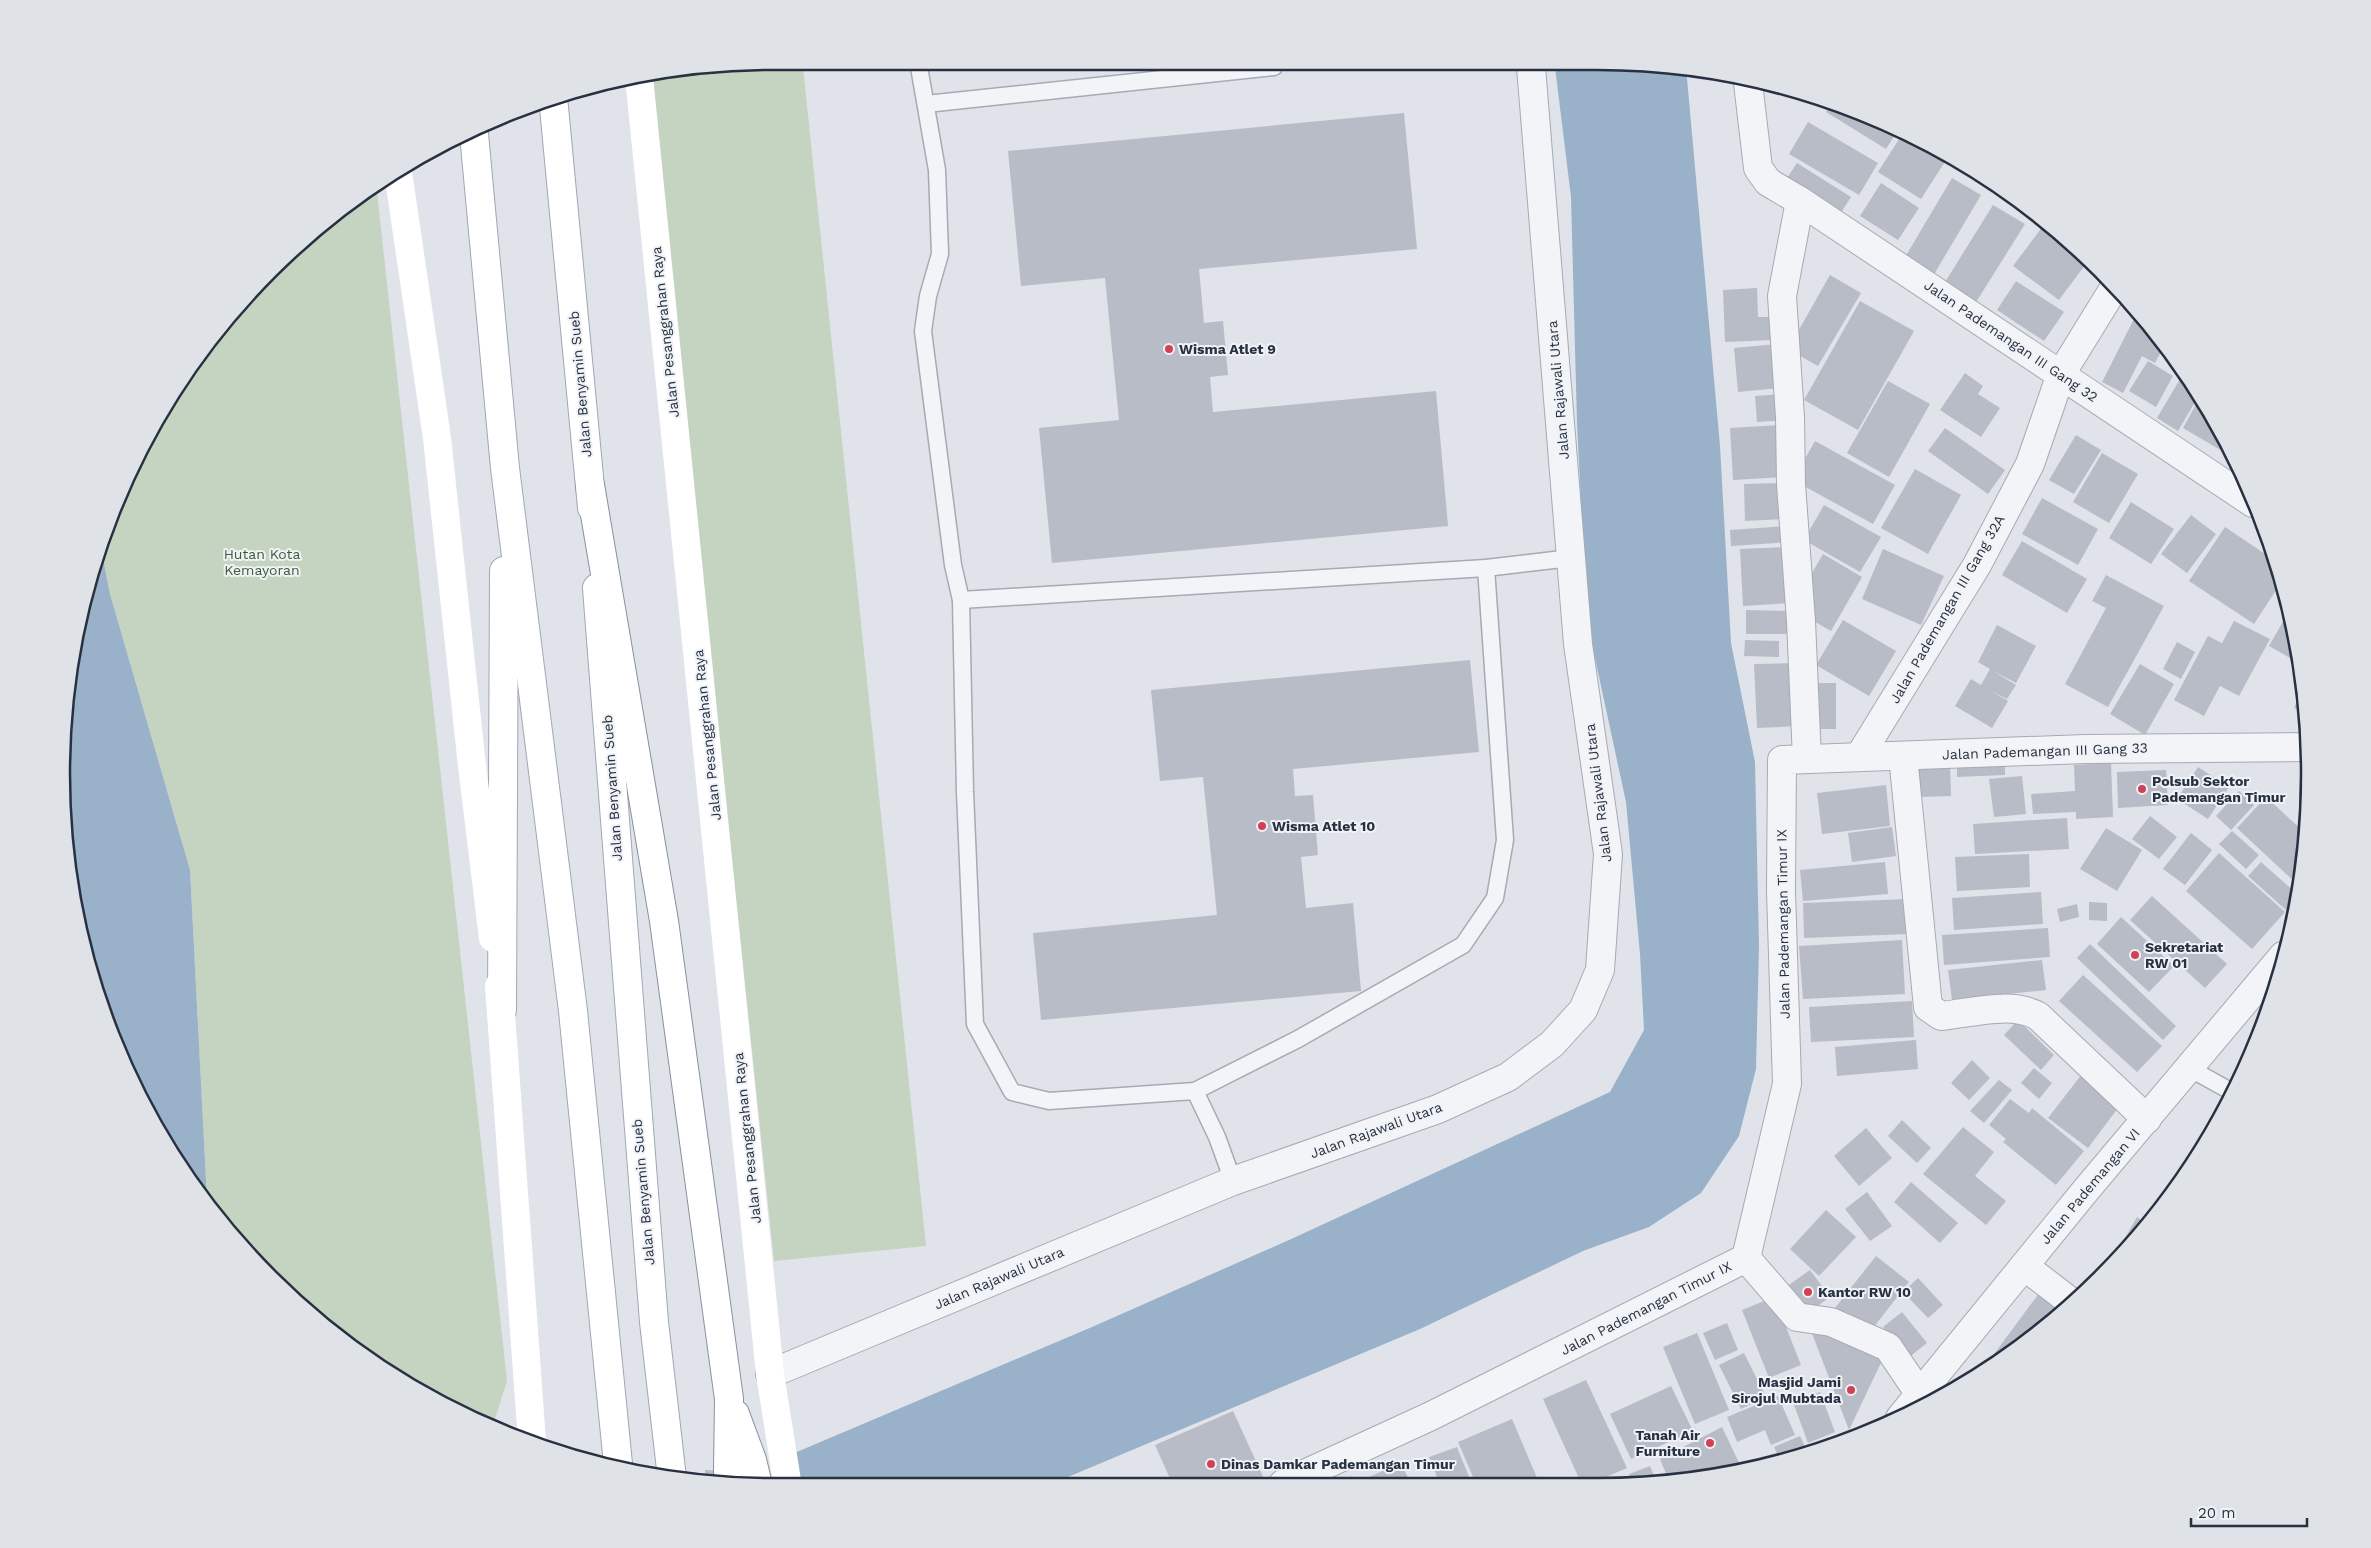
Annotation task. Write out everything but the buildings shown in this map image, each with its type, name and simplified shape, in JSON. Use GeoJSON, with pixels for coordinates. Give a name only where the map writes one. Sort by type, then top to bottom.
{"type":"FeatureCollection","features":[{"type":"Feature","properties":{"kind":"main road","name":"Jalan Pesanggrahan Raya"},"geometry":{"type":"LineString","coordinates":[[640,84],[772,1383]]}},
{"type":"Feature","properties":{"kind":"main road","name":"Jalan Benyamin Sueb"},"geometry":{"type":"LineString","coordinates":[[554,105],[590,485],[654,1322],[671,1470]]}},
{"type":"Feature","properties":{"kind":"main road"},"geometry":{"type":"LineString","coordinates":[[474,138],[505,468],[573,1010],[618,1460]]}},
{"type":"Feature","properties":{"kind":"main road"},"geometry":{"type":"LineString","coordinates":[[399,179],[437,438],[472,766],[502,1010],[532,1434]]}},
{"type":"Feature","properties":{"kind":"main road"},"geometry":{"type":"LineString","coordinates":[[502,1010],[505,468]]}},
{"type":"Feature","properties":{"kind":"main road"},"geometry":{"type":"LineString","coordinates":[[590,485],[664,921],[729,1399],[746,1471]]}},
{"type":"Feature","properties":{"kind":"main road"},"geometry":{"type":"LineString","coordinates":[[772,1383],[786,1478]]}},
{"type":"Feature","properties":{"kind":"street","name":"Jalan Rajawali Utara"},"geometry":{"type":"LineString","coordinates":[[772,1383],[1233,1181],[1438,1109],[1508,1077],[1552,1044],[1583,1010],[1600,970],[1608,854],[1578,644],[1532,70]]}},
{"type":"Feature","properties":{"kind":"street","name":"Jalan Pademangan III Gang 32"},"geometry":{"type":"LineString","coordinates":[[1748,87],[1758,168],[1768,182],[1800,200],[2243,496]]}},
{"type":"Feature","properties":{"kind":"street","name":"Jalan Pademangan Timur IX"},"geometry":{"type":"LineString","coordinates":[[1296,1478],[1432,1416],[1746,1258],[1787,1084],[1782,892],[1794,760],[1801,621],[1791,484],[1790,417],[1782,296],[1800,200]]}},
{"type":"Feature","properties":{"kind":"street","name":"Jalan Pademangan III Gang 32A"},"geometry":{"type":"LineString","coordinates":[[1859,757],[1977,565],[2030,464],[2062,374],[2111,293]]}},
{"type":"Feature","properties":{"kind":"street","name":"Jalan Pademangan III Gang 33"},"geometry":{"type":"LineString","coordinates":[[1794,760],[2085,749],[2300,747]]}},
{"type":"Feature","properties":{"kind":"street"},"geometry":{"type":"LineString","coordinates":[[1903,756],[1928,1007],[1940,1016],[2018,1008],[2031,1012],[2038,1016],[2147,1118]]}},
{"type":"Feature","properties":{"kind":"street","name":"Jalan Pademangan VI"},"geometry":{"type":"LineString","coordinates":[[1911,1403],[2147,1118],[2272,972]]}},
{"type":"Feature","properties":{"kind":"street"},"geometry":{"type":"LineString","coordinates":[[1746,1258],[1797,1317],[1831,1322],[1888,1346],[1919,1393]]}},
{"type":"Feature","properties":{"kind":"street"},"geometry":{"type":"LineString","coordinates":[[2024,1266],[2066,1298]]}},
{"type":"Feature","properties":{"kind":"lane"},"geometry":{"type":"LineString","coordinates":[[920,70],[937,170],[940,254],[928,296],[923,330],[954,565],[961,600],[965,792],[975,1024],[1012,1092],[1049,1101],[1195,1091],[1298,1039],[1463,945],[1495,898],[1504,840],[1486,568]]}},
{"type":"Feature","properties":{"kind":"lane"},"geometry":{"type":"LineString","coordinates":[[926,104],[1246,70]]}},
{"type":"Feature","properties":{"kind":"lane"},"geometry":{"type":"LineString","coordinates":[[961,600],[1486,568],[1571,558]]}},
{"type":"Feature","properties":{"kind":"lane"},"geometry":{"type":"LineString","coordinates":[[2190,1068],[2226,1089]]}},
{"type":"Feature","properties":{"kind":"lane"},"geometry":{"type":"LineString","coordinates":[[1195,1091],[1217,1137],[1233,1181]]}},
{"type":"Feature","properties":{"kind":"green space"},"geometry":{"type":"Polygon","coordinates":[[[803,70],[926,1246],[774,1261],[651,82],[682,76],[728,72],[803,70]]]}},
{"type":"Feature","properties":{"kind":"green space","name":"Hutan Kota Kemayoran"},"geometry":{"type":"Polygon","coordinates":[[[377,193],[507,1381],[495,1419],[422,1384],[345,1333],[276,1272],[215,1203],[207,1191],[190,870],[110,594],[103,560],[107,548],[143,463],[164,422],[189,383],[215,345],[276,276],[345,215],[377,193]]]}},
{"type":"Feature","properties":{"kind":"water"},"geometry":{"type":"Polygon","coordinates":[[[1555,70],[1643,72],[1687,76],[1720,446],[1731,643],[1755,762],[1759,946],[1756,1069],[1739,1136],[1701,1193],[1649,1227],[1583,1251],[1420,1329],[1066,1478],[787,1478],[785,1457],[1092,1327],[1289,1240],[1610,1092],[1644,1030],[1640,954],[1626,802],[1587,621],[1577,423],[1571,197],[1555,70]]]}},
{"type":"Feature","properties":{"kind":"water"},"geometry":{"type":"Polygon","coordinates":[[[103,560],[110,594],[190,870],[207,1191],[164,1126],[124,1043],[107,1000],[94,956],[76,866],[70,774],[76,682],[94,592],[103,560]]]}},
{"type":"Feature","properties":{"kind":"place","name":"Wisma Atlet 9"},"geometry":{"type":"Point","coordinates":[1169,349]}},
{"type":"Feature","properties":{"kind":"place","name":"Polsub Sektor Pademangan Timur"},"geometry":{"type":"Point","coordinates":[2142,789]}},
{"type":"Feature","properties":{"kind":"place","name":"Wisma Atlet 10"},"geometry":{"type":"Point","coordinates":[1262,826]}},
{"type":"Feature","properties":{"kind":"place","name":"Sekretariat RW 01"},"geometry":{"type":"Point","coordinates":[2135,955]}},
{"type":"Feature","properties":{"kind":"place","name":"Kantor RW 10"},"geometry":{"type":"Point","coordinates":[1808,1292]}},
{"type":"Feature","properties":{"kind":"place","name":"Masjid Jami Sirojul Mubtada"},"geometry":{"type":"Point","coordinates":[1851,1390]}},
{"type":"Feature","properties":{"kind":"place","name":"Tanah Air Furniture"},"geometry":{"type":"Point","coordinates":[1710,1443]}},
{"type":"Feature","properties":{"kind":"place","name":"Dinas Damkar Pademangan Timur"},"geometry":{"type":"Point","coordinates":[1211,1464]}}]}
